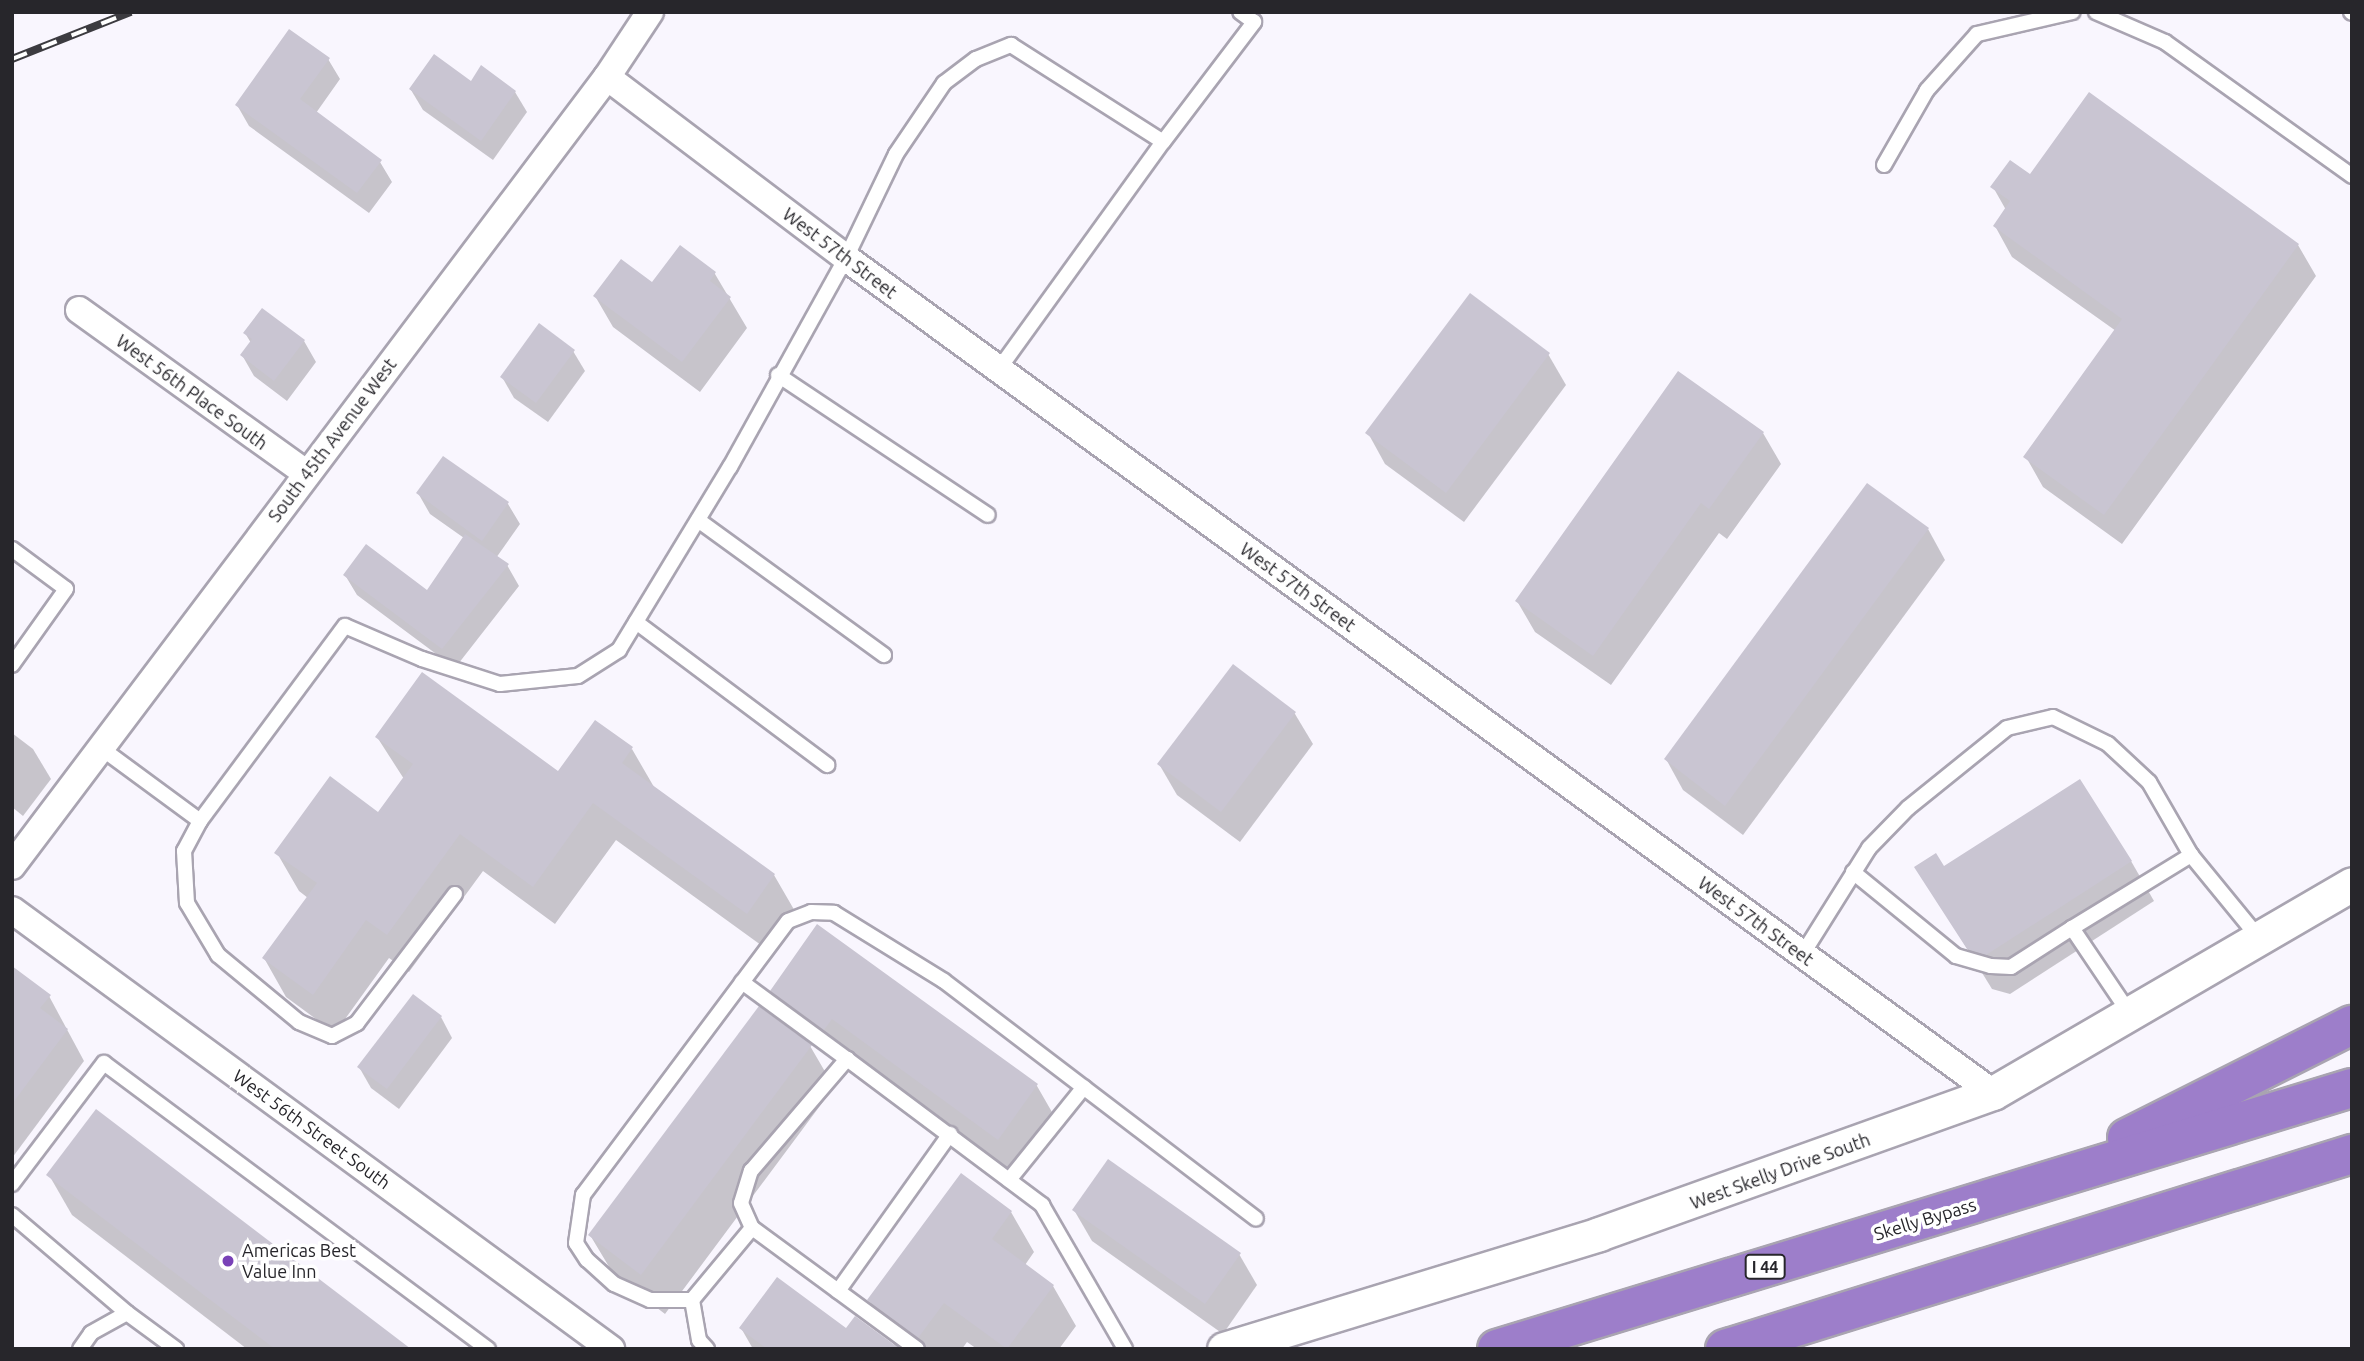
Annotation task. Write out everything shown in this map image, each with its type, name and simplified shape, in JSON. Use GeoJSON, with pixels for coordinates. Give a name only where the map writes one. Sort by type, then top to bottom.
{"type":"FeatureCollection","features":[{"type":"Feature","properties":{"kind":"highway"},"geometry":{"type":"LineString","coordinates":[[2032,1186],[2352,1025]]}},
{"type":"Feature","properties":{"kind":"highway","name":"Skelly Bypass"},"geometry":{"type":"LineString","coordinates":[[1497,1349],[2352,1088]]}},
{"type":"Feature","properties":{"kind":"highway"},"geometry":{"type":"LineString","coordinates":[[1725,1349],[2352,1154]]}},
{"type":"Feature","properties":{"kind":"highway"},"geometry":{"type":"LineString","coordinates":[[2235,1190],[2352,1177]]}},
{"type":"Feature","properties":{"kind":"street","name":"South 45th Avenue West"},"geometry":{"type":"LineString","coordinates":[[12,866],[607,77],[650,12]]}},
{"type":"Feature","properties":{"kind":"street","name":"West 57th Street"},"geometry":{"type":"LineString","coordinates":[[607,77],[846,258],[1993,1093]]}},
{"type":"Feature","properties":{"kind":"street","name":"West 56th Place South"},"geometry":{"type":"LineString","coordinates":[[79,310],[306,473]]}},
{"type":"Feature","properties":{"kind":"street","name":"West Skelly Drive South"},"geometry":{"type":"LineString","coordinates":[[1224,1349],[1600,1234],[1993,1093],[2352,884]]}},
{"type":"Feature","properties":{"kind":"street","name":"West 56th Street South"},"geometry":{"type":"LineString","coordinates":[[12,910],[611,1349]]}},
{"type":"Feature","properties":{"kind":"lane"},"geometry":{"type":"LineString","coordinates":[[999,369],[1163,142],[1254,22],[1240,12]]}},
{"type":"Feature","properties":{"kind":"lane"},"geometry":{"type":"LineString","coordinates":[[1884,166],[1927,90],[1977,34],[2072,12]]}},
{"type":"Feature","properties":{"kind":"lane"},"geometry":{"type":"LineString","coordinates":[[2096,12],[2165,42],[2352,176]]}},
{"type":"Feature","properties":{"kind":"lane"},"geometry":{"type":"LineString","coordinates":[[455,894],[357,1023],[332,1036],[299,1022],[218,956],[187,903],[184,851],[200,821],[345,626],[422,659],[500,684],[578,676],[619,650],[698,520],[846,258],[896,154],[944,83],[976,60],[1011,44],[1163,142]]}},
{"type":"Feature","properties":{"kind":"lane"},"geometry":{"type":"LineString","coordinates":[[778,375],[988,515]]}},
{"type":"Feature","properties":{"kind":"lane"},"geometry":{"type":"LineString","coordinates":[[698,520],[884,655]]}},
{"type":"Feature","properties":{"kind":"lane"},"geometry":{"type":"LineString","coordinates":[[12,549],[66,589],[12,664]]}},
{"type":"Feature","properties":{"kind":"lane"},"geometry":{"type":"LineString","coordinates":[[636,622],[827,765]]}},
{"type":"Feature","properties":{"kind":"lane"},"geometry":{"type":"LineString","coordinates":[[1802,955],[1869,848],[1908,808],[2007,728],[2053,717],[2108,744],[2149,782],[2191,855],[2260,939]]}},
{"type":"Feature","properties":{"kind":"lane"},"geometry":{"type":"LineString","coordinates":[[101,748],[200,821]]}},
{"type":"Feature","properties":{"kind":"lane"},"geometry":{"type":"LineString","coordinates":[[1853,872],[1956,956],[1991,967],[2011,967],[2191,855]]}},
{"type":"Feature","properties":{"kind":"lane"},"geometry":{"type":"LineString","coordinates":[[692,1300],[650,1300],[614,1284],[576,1243],[576,1219],[583,1195],[788,921],[811,912],[834,913],[944,981],[1256,1219]]}},
{"type":"Feature","properties":{"kind":"lane"},"geometry":{"type":"LineString","coordinates":[[2072,928],[2131,1015]]}},
{"type":"Feature","properties":{"kind":"lane"},"geometry":{"type":"LineString","coordinates":[[742,982],[1042,1205],[1125,1349]]}},
{"type":"Feature","properties":{"kind":"lane"},"geometry":{"type":"LineString","coordinates":[[847,1059],[751,1171],[741,1203],[752,1228],[917,1349]]}},
{"type":"Feature","properties":{"kind":"lane"},"geometry":{"type":"LineString","coordinates":[[12,1184],[104,1063],[488,1349]]}},
{"type":"Feature","properties":{"kind":"lane"},"geometry":{"type":"LineString","coordinates":[[1009,1180],[1084,1087]]}},
{"type":"Feature","properties":{"kind":"lane"},"geometry":{"type":"LineString","coordinates":[[838,1291],[950,1134]]}},
{"type":"Feature","properties":{"kind":"lane"},"geometry":{"type":"LineString","coordinates":[[12,1215],[127,1313],[176,1349]]}},
{"type":"Feature","properties":{"kind":"lane"},"geometry":{"type":"LineString","coordinates":[[707,1349],[699,1340],[692,1300],[752,1228]]}},
{"type":"Feature","properties":{"kind":"lane"},"geometry":{"type":"LineString","coordinates":[[80,1349],[91,1333],[127,1313]]}},
{"type":"Feature","properties":{"kind":"building"},"geometry":{"type":"Polygon","coordinates":[[[289,29],[330,58],[300,99],[382,160],[357,193],[235,105],[289,29]]]}},
{"type":"Feature","properties":{"kind":"building"},"geometry":{"type":"Polygon","coordinates":[[[434,54],[471,81],[481,65],[516,91],[481,141],[409,89],[434,54]]]}},
{"type":"Feature","properties":{"kind":"building"},"geometry":{"type":"Polygon","coordinates":[[[2089,92],[2299,244],[2104,515],[2023,457],[2122,319],[1993,226],[2010,201],[1990,187],[2010,160],[2030,174],[2089,92]]]}},
{"type":"Feature","properties":{"kind":"building"},"geometry":{"type":"Polygon","coordinates":[[[680,245],[716,272],[710,281],[731,297],[682,362],[593,296],[621,259],[652,282],[680,245]]]}},
{"type":"Feature","properties":{"kind":"building"},"geometry":{"type":"Polygon","coordinates":[[[1470,293],[1550,353],[1446,493],[1365,433],[1470,293]]]}},
{"type":"Feature","properties":{"kind":"building"},"geometry":{"type":"Polygon","coordinates":[[[262,308],[305,340],[274,381],[240,355],[252,339],[243,333],[262,308]]]}},
{"type":"Feature","properties":{"kind":"building"},"geometry":{"type":"Polygon","coordinates":[[[539,323],[575,350],[536,403],[500,377],[539,323]]]}},
{"type":"Feature","properties":{"kind":"building"},"geometry":{"type":"Polygon","coordinates":[[[1678,371],[1764,432],[1709,509],[1701,503],[1593,656],[1515,601],[1678,371]]]}},
{"type":"Feature","properties":{"kind":"building"},"geometry":{"type":"Polygon","coordinates":[[[443,456],[509,502],[482,541],[416,493],[443,456]]]}},
{"type":"Feature","properties":{"kind":"building"},"geometry":{"type":"Polygon","coordinates":[[[1867,483],[1929,528],[1725,806],[1664,759],[1867,483]]]}},
{"type":"Feature","properties":{"kind":"building"},"geometry":{"type":"Polygon","coordinates":[[[465,534],[509,564],[442,649],[343,575],[366,544],[427,590],[465,534]]]}},
{"type":"Feature","properties":{"kind":"building"},"geometry":{"type":"Polygon","coordinates":[[[1233,664],[1296,712],[1221,812],[1157,764],[1233,664]]]}},
{"type":"Feature","properties":{"kind":"building"},"geometry":{"type":"Polygon","coordinates":[[[422,672],[558,771],[595,720],[633,747],[622,763],[775,874],[747,914],[593,803],[533,887],[460,834],[387,935],[366,920],[313,995],[262,958],[317,883],[274,853],[330,776],[378,812],[413,764],[375,737],[422,672]]]}},
{"type":"Feature","properties":{"kind":"building"},"geometry":{"type":"Polygon","coordinates":[[[2080,779],[2132,861],[1986,955],[1967,949],[1914,867],[1936,853],[1944,866],[2080,779]]]}},
{"type":"Feature","properties":{"kind":"building"},"geometry":{"type":"Polygon","coordinates":[[[817,924],[1038,1084],[998,1140],[832,1019],[824,1030],[770,991],[817,924]]]}},
{"type":"Feature","properties":{"kind":"building"},"geometry":{"type":"Polygon","coordinates":[[[12,966],[51,995],[40,1008],[68,1029],[12,1104],[12,966]]]}},
{"type":"Feature","properties":{"kind":"building"},"geometry":{"type":"Polygon","coordinates":[[[413,994],[442,1016],[387,1089],[357,1067],[413,994]]]}},
{"type":"Feature","properties":{"kind":"building"},"geometry":{"type":"Polygon","coordinates":[[[759,1006],[812,1045],[641,1275],[588,1235],[759,1006]]]}},
{"type":"Feature","properties":{"kind":"building","name":"Americas Best Value Inn"},"geometry":{"type":"Polygon","coordinates":[[[96,1109],[411,1349],[275,1349],[46,1175],[96,1109]]]}},
{"type":"Feature","properties":{"kind":"building"},"geometry":{"type":"Polygon","coordinates":[[[1108,1159],[1241,1253],[1205,1304],[1072,1210],[1108,1159]]]}},
{"type":"Feature","properties":{"kind":"building"},"geometry":{"type":"Polygon","coordinates":[[[961,1173],[1012,1211],[992,1239],[1054,1285],[1007,1349],[944,1303],[918,1338],[867,1300],[961,1173]]]}},
{"type":"Feature","properties":{"kind":"building"},"geometry":{"type":"Polygon","coordinates":[[[777,1277],[846,1328],[855,1316],[900,1349],[767,1349],[739,1328],[777,1277]]]}},
{"type":"Feature","properties":{"kind":"railway"},"geometry":{"type":"LineString","coordinates":[[12,59],[131,12]]}},
{"type":"Feature","properties":{"kind":"place","name":"Americas Best Value Inn"},"geometry":{"type":"Point","coordinates":[228,1261]}}]}
